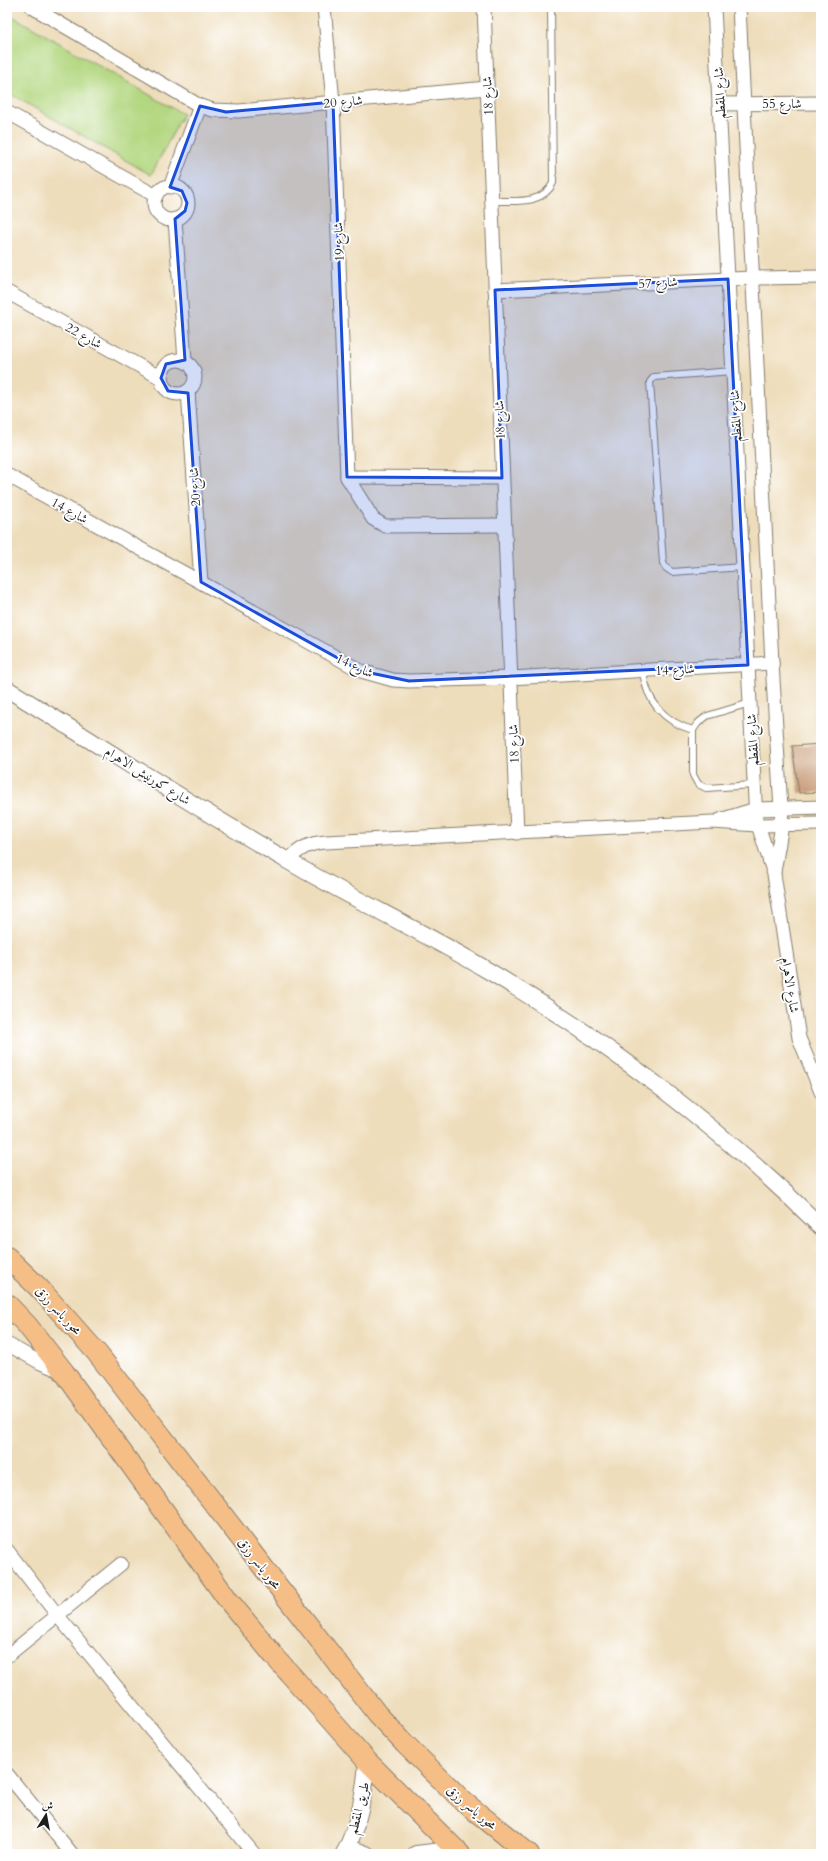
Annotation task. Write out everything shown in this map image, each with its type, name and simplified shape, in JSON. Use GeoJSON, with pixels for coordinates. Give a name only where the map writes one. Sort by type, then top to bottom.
{"type":"FeatureCollection","features":[{"type":"Feature","properties":{"kind":"main road","name":"محور ياسر رزق"},"geometry":{"type":"LineString","coordinates":[[7,1257],[50,1299],[97,1353],[377,1714],[429,1769],[464,1802],[529,1854]]}},
{"type":"Feature","properties":{"kind":"main road"},"geometry":{"type":"LineString","coordinates":[[7,1304],[27,1325],[64,1372],[228,1600],[318,1708],[367,1761],[459,1853]]}},
{"type":"Feature","properties":{"kind":"street","name":"شارع 20"},"geometry":{"type":"LineString","coordinates":[[32,7],[200,106],[213,110],[226,112],[487,88]]}},
{"type":"Feature","properties":{"kind":"street","name":"شارع 19"},"geometry":{"type":"LineString","coordinates":[[324,7],[333,102],[348,477],[372,519],[384,526],[504,525]]}},
{"type":"Feature","properties":{"kind":"street","name":"شارع 18"},"geometry":{"type":"LineString","coordinates":[[484,7],[516,833]]}},
{"type":"Feature","properties":{"kind":"street","name":"شارع المقطم"},"geometry":{"type":"LineString","coordinates":[[714,7],[757,825]]}},
{"type":"Feature","properties":{"kind":"street","name":"شارع المقطم"},"geometry":{"type":"LineString","coordinates":[[739,7],[772,663],[782,824]]}},
{"type":"Feature","properties":{"kind":"street","name":"شارع 55"},"geometry":{"type":"LineString","coordinates":[[719,104],[821,103]]}},
{"type":"Feature","properties":{"kind":"street"},"geometry":{"type":"LineString","coordinates":[[170,187],[200,106]]}},
{"type":"Feature","properties":{"kind":"street"},"geometry":{"type":"LineString","coordinates":[[7,112],[156,196]]}},
{"type":"Feature","properties":{"kind":"street"},"geometry":{"type":"LineString","coordinates":[[170,187],[182,191],[187,203],[183,215],[175,219],[167,220],[156,212],[154,204],[156,196],[162,189],[170,187]]}},
{"type":"Feature","properties":{"kind":"street"},"geometry":{"type":"LineString","coordinates":[[175,219],[185,361]]}},
{"type":"Feature","properties":{"kind":"street","name":"شارع 57"},"geometry":{"type":"LineString","coordinates":[[494,290],[752,278],[821,277]]}},
{"type":"Feature","properties":{"kind":"street","name":"شارع 22"},"geometry":{"type":"LineString","coordinates":[[7,292],[161,378]]}},
{"type":"Feature","properties":{"kind":"street"},"geometry":{"type":"LineString","coordinates":[[175,360],[185,361],[190,364],[195,373],[194,383],[188,391],[178,394],[168,391],[162,383],[161,378],[163,368],[166,364],[175,360]]}},
{"type":"Feature","properties":{"kind":"street","name":"شارع 20"},"geometry":{"type":"LineString","coordinates":[[188,391],[201,582]]}},
{"type":"Feature","properties":{"kind":"street","name":"شارع 14"},"geometry":{"type":"LineString","coordinates":[[7,476],[361,671],[377,676],[409,681],[510,678],[772,663]]}},
{"type":"Feature","properties":{"kind":"street"},"geometry":{"type":"LineString","coordinates":[[348,477],[502,478]]}},
{"type":"Feature","properties":{"kind":"street","name":"شارع كورنيش الاهرام"},"geometry":{"type":"LineString","coordinates":[[7,689],[288,862],[486,969],[580,1030],[714,1130],[785,1192],[821,1227]]}},
{"type":"Feature","properties":{"kind":"street"},"geometry":{"type":"LineString","coordinates":[[713,822],[756,809],[821,808]]}},
{"type":"Feature","properties":{"kind":"street"},"geometry":{"type":"LineString","coordinates":[[288,862],[300,850],[315,843],[713,822],[757,825],[821,824]]}},
{"type":"Feature","properties":{"kind":"street","name":"شارع الاهرام"},"geometry":{"type":"LineString","coordinates":[[774,874],[782,824]]}},
{"type":"Feature","properties":{"kind":"street","name":"شارع الاهرام"},"geometry":{"type":"LineString","coordinates":[[757,825],[774,874],[799,1038],[821,1092]]}},
{"type":"Feature","properties":{"kind":"street"},"geometry":{"type":"LineString","coordinates":[[7,1344],[36,1360],[64,1372]]}},
{"type":"Feature","properties":{"kind":"street"},"geometry":{"type":"LineString","coordinates":[[7,1550],[58,1616],[254,1854]]}},
{"type":"Feature","properties":{"kind":"street"},"geometry":{"type":"LineString","coordinates":[[7,1656],[121,1564]]}},
{"type":"Feature","properties":{"kind":"street","name":"طريق المقطم"},"geometry":{"type":"LineString","coordinates":[[344,1854],[356,1825],[362,1804],[367,1761]]}},
{"type":"Feature","properties":{"kind":"street"},"geometry":{"type":"LineString","coordinates":[[7,1774],[72,1854]]}},
{"type":"Feature","properties":{"kind":"street"},"geometry":{"type":"LineString","coordinates":[[344,1854],[355,1850],[366,1854]]}},
{"type":"Feature","properties":{"kind":"street"},"geometry":{"type":"LineString","coordinates":[[416,1854],[442,1851],[459,1853]]}},
{"type":"Feature","properties":{"kind":"lane"},"geometry":{"type":"LineString","coordinates":[[491,201],[537,199],[549,190],[553,183],[551,7]]}},
{"type":"Feature","properties":{"kind":"lane"},"geometry":{"type":"LineString","coordinates":[[733,371],[654,377],[650,382],[663,563],[666,568],[672,572],[743,567]]}},
{"type":"Feature","properties":{"kind":"lane"},"geometry":{"type":"LineString","coordinates":[[643,671],[647,691],[657,709],[674,723],[693,730]]}},
{"type":"Feature","properties":{"kind":"lane"},"geometry":{"type":"LineString","coordinates":[[750,703],[707,716],[698,723],[693,730],[694,775],[698,784],[706,788],[754,785]]}},
{"type":"Feature","properties":{"kind":"highlighted area"},"geometry":{"type":"Polygon","coordinates":[[[333,102],[347,477],[502,478],[495,290],[728,279],[748,665],[409,681],[361,671],[201,582],[188,393],[168,391],[161,378],[166,364],[185,360],[175,219],[185,211],[187,203],[182,191],[170,187],[200,106],[226,112],[333,102]]]}},
{"type":"Feature","properties":{"kind":"green space"},"geometry":{"type":"Polygon","coordinates":[[[7,13],[183,114],[151,175],[7,92],[7,13]]]}},
{"type":"Feature","properties":{"kind":"building"},"geometry":{"type":"Polygon","coordinates":[[[821,744],[821,792],[799,793],[792,746],[821,744]]]}}]}
